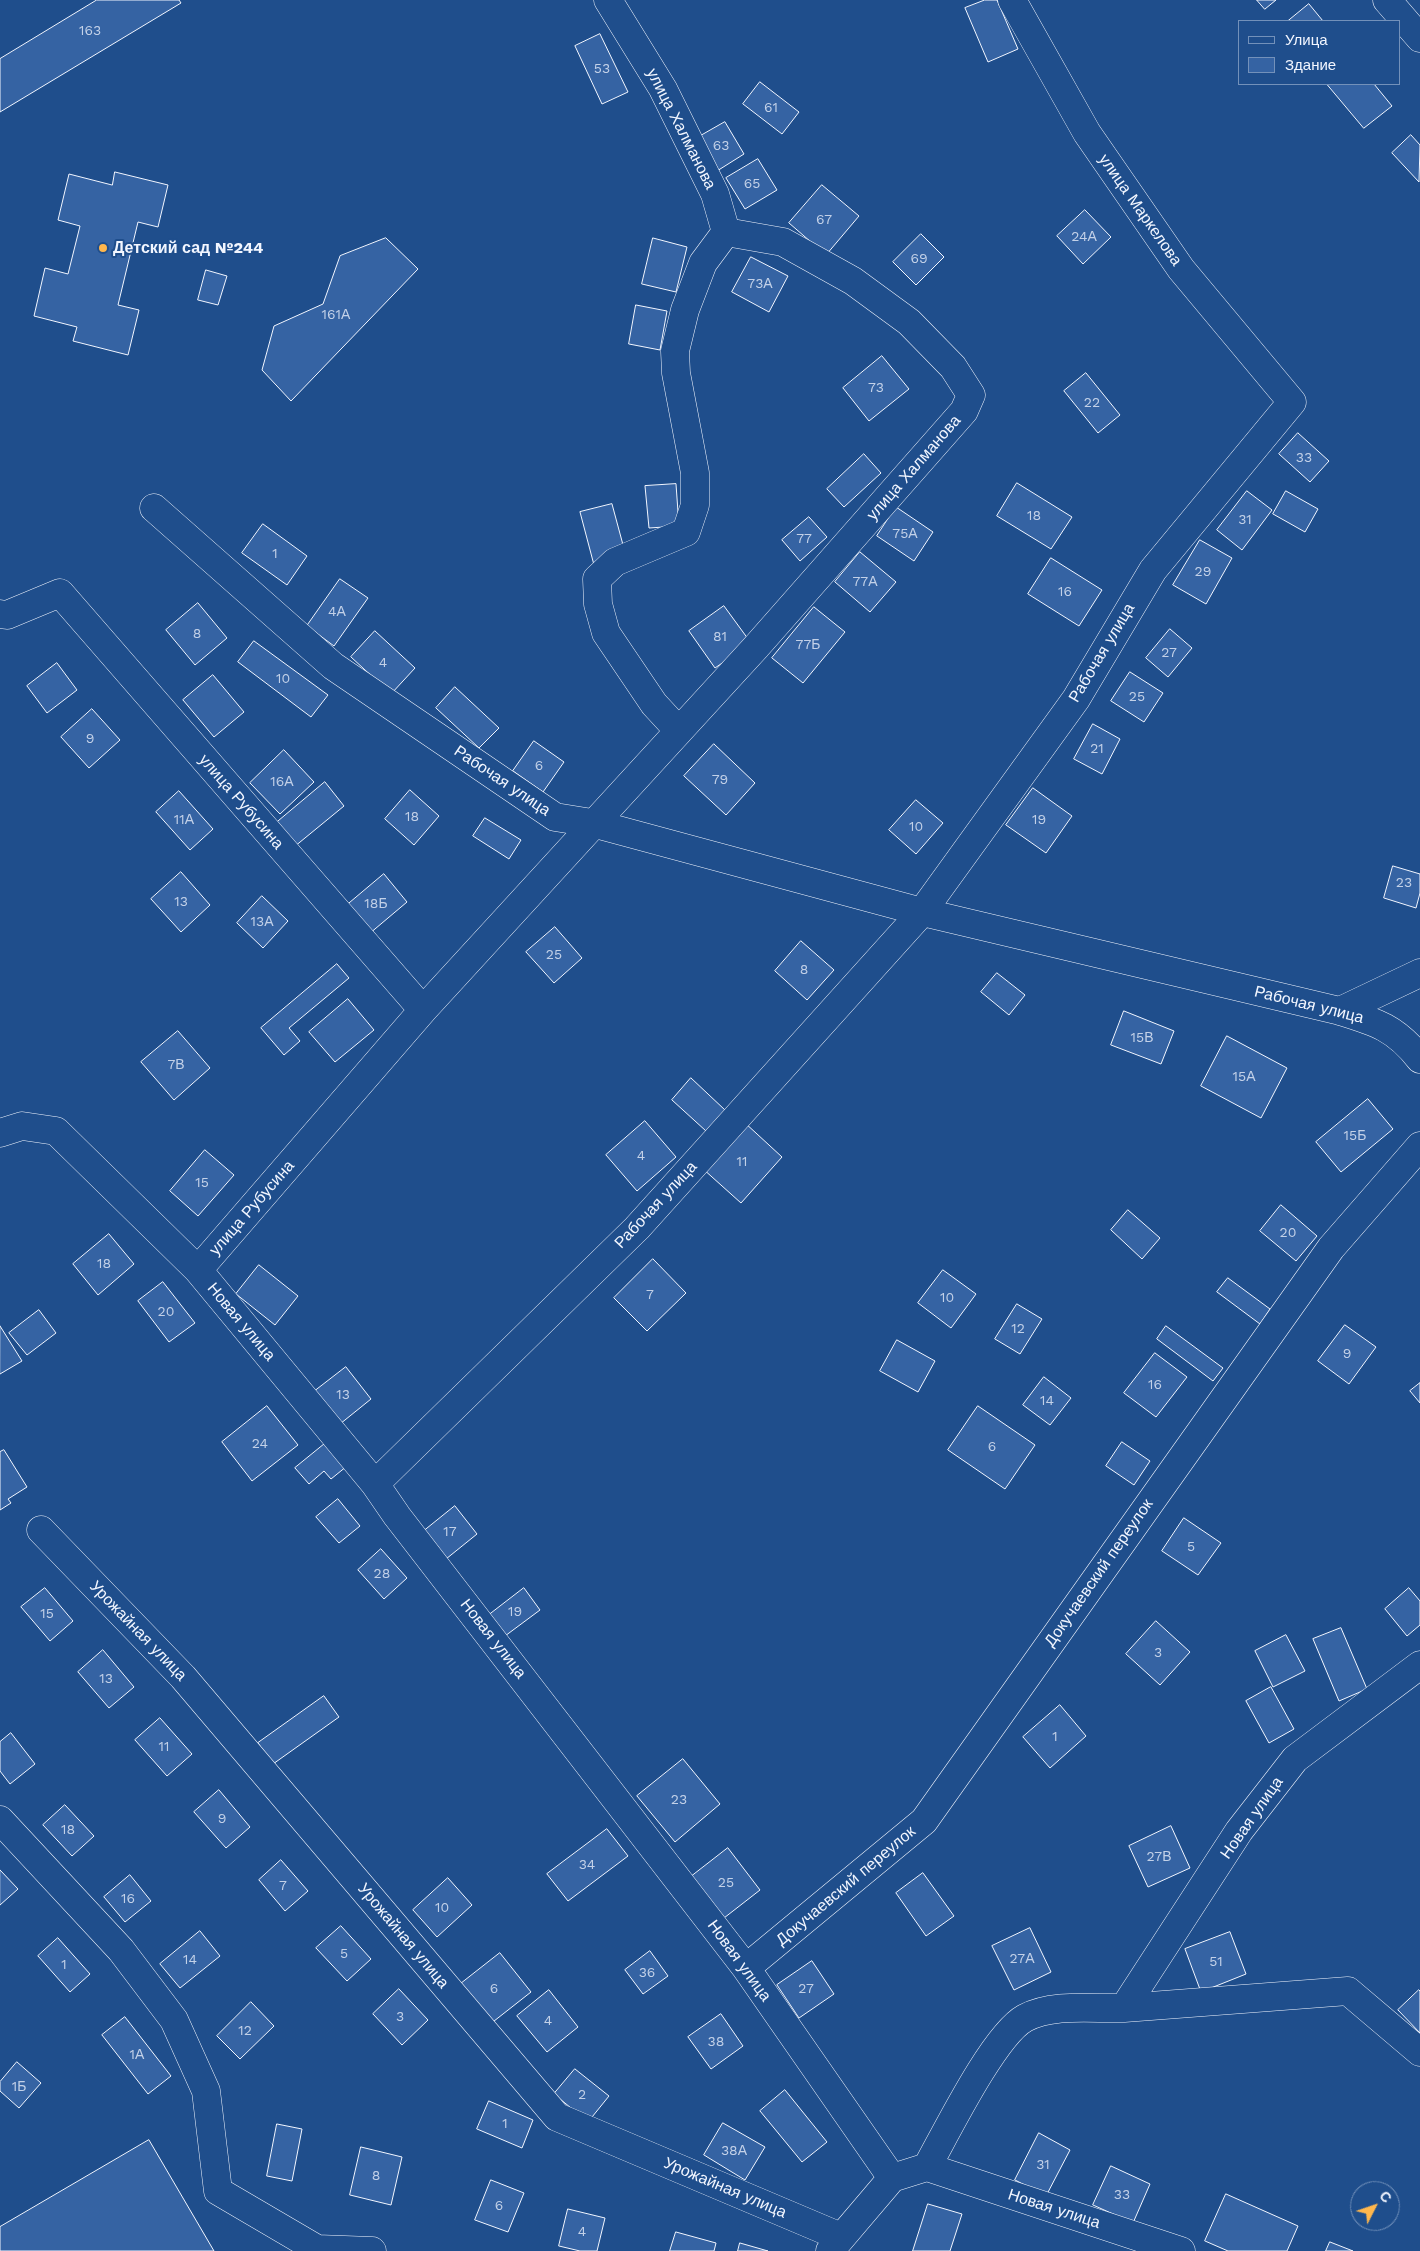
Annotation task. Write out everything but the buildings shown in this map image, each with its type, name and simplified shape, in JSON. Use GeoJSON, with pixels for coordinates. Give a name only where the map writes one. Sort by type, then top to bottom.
{"type":"FeatureCollection","features":[{"type":"Feature","properties":{"kind":"street","name":"улица Халманова"},"geometry":{"type":"LineString","coordinates":[[592,823],[756,647],[964,411],[970,395],[954,367],[909,322],[852,281],[783,242],[726,232],[715,194],[663,89],[608,0]]}},
{"type":"Feature","properties":{"kind":"street","name":"улица Маркелова"},"geometry":{"type":"LineString","coordinates":[[1012,0],[1087,133],[1176,262],[1292,402]]}},
{"type":"Feature","properties":{"kind":"street"},"geometry":{"type":"LineString","coordinates":[[1387,0],[1420,38]]}},
{"type":"Feature","properties":{"kind":"street"},"geometry":{"type":"LineString","coordinates":[[678,730],[654,704],[606,633],[598,604],[597,579],[615,562],[686,532],[695,505],[695,473],[676,373],[675,351],[685,310],[703,263],[726,232]]}},
{"type":"Feature","properties":{"kind":"street","name":"Рабочая улица"},"geometry":{"type":"LineString","coordinates":[[376,1484],[637,1228],[922,912],[1076,699],[1153,570],[1292,402]]}},
{"type":"Feature","properties":{"kind":"street","name":"Рабочая улица"},"geometry":{"type":"LineString","coordinates":[[154,508],[333,666],[555,817],[592,823],[922,912],[1340,1011],[1381,1024],[1408,1043],[1420,1059]]}},
{"type":"Feature","properties":{"kind":"street","name":"улица Рубусина"},"geometry":{"type":"LineString","coordinates":[[0,614],[7,615],[60,593],[423,1010]]}},
{"type":"Feature","properties":{"kind":"street","name":"улица Рубусина"},"geometry":{"type":"LineString","coordinates":[[198,1270],[423,1010],[592,823]]}},
{"type":"Feature","properties":{"kind":"street"},"geometry":{"type":"LineString","coordinates":[[1340,1011],[1420,973]]}},
{"type":"Feature","properties":{"kind":"street","name":"Новая улица"},"geometry":{"type":"LineString","coordinates":[[0,1133],[22,1126],[56,1131],[198,1270],[376,1484],[403,1524],[746,1968],[892,2178]]}},
{"type":"Feature","properties":{"kind":"street","name":"Докучаевский переулок"},"geometry":{"type":"LineString","coordinates":[[746,1968],[924,1822],[1331,1248],[1420,1146]]}},
{"type":"Feature","properties":{"kind":"street","name":"Урожайная улица"},"geometry":{"type":"LineString","coordinates":[[41,1530],[183,1677],[557,2117],[835,2244]]}},
{"type":"Feature","properties":{"kind":"street","name":"Новая улица"},"geometry":{"type":"LineString","coordinates":[[1124,2008],[1239,1831],[1295,1759],[1420,1665]]}},
{"type":"Feature","properties":{"kind":"street"},"geometry":{"type":"LineString","coordinates":[[0,1820],[121,1950],[174,2020],[206,2091],[218,2191],[317,2249],[372,2251]]}},
{"type":"Feature","properties":{"kind":"street"},"geometry":{"type":"LineString","coordinates":[[835,2244],[892,2178],[927,2167],[996,2046],[1025,2018],[1057,2009],[1124,2008],[1348,1990],[1420,2052]]}},
{"type":"Feature","properties":{"kind":"street","name":"Новая улица"},"geometry":{"type":"LineString","coordinates":[[927,2167],[1181,2251]]}},
{"type":"Feature","properties":{"kind":"place","name":"Детский сад №244"},"geometry":{"type":"Point","coordinates":[103,248]}}]}
